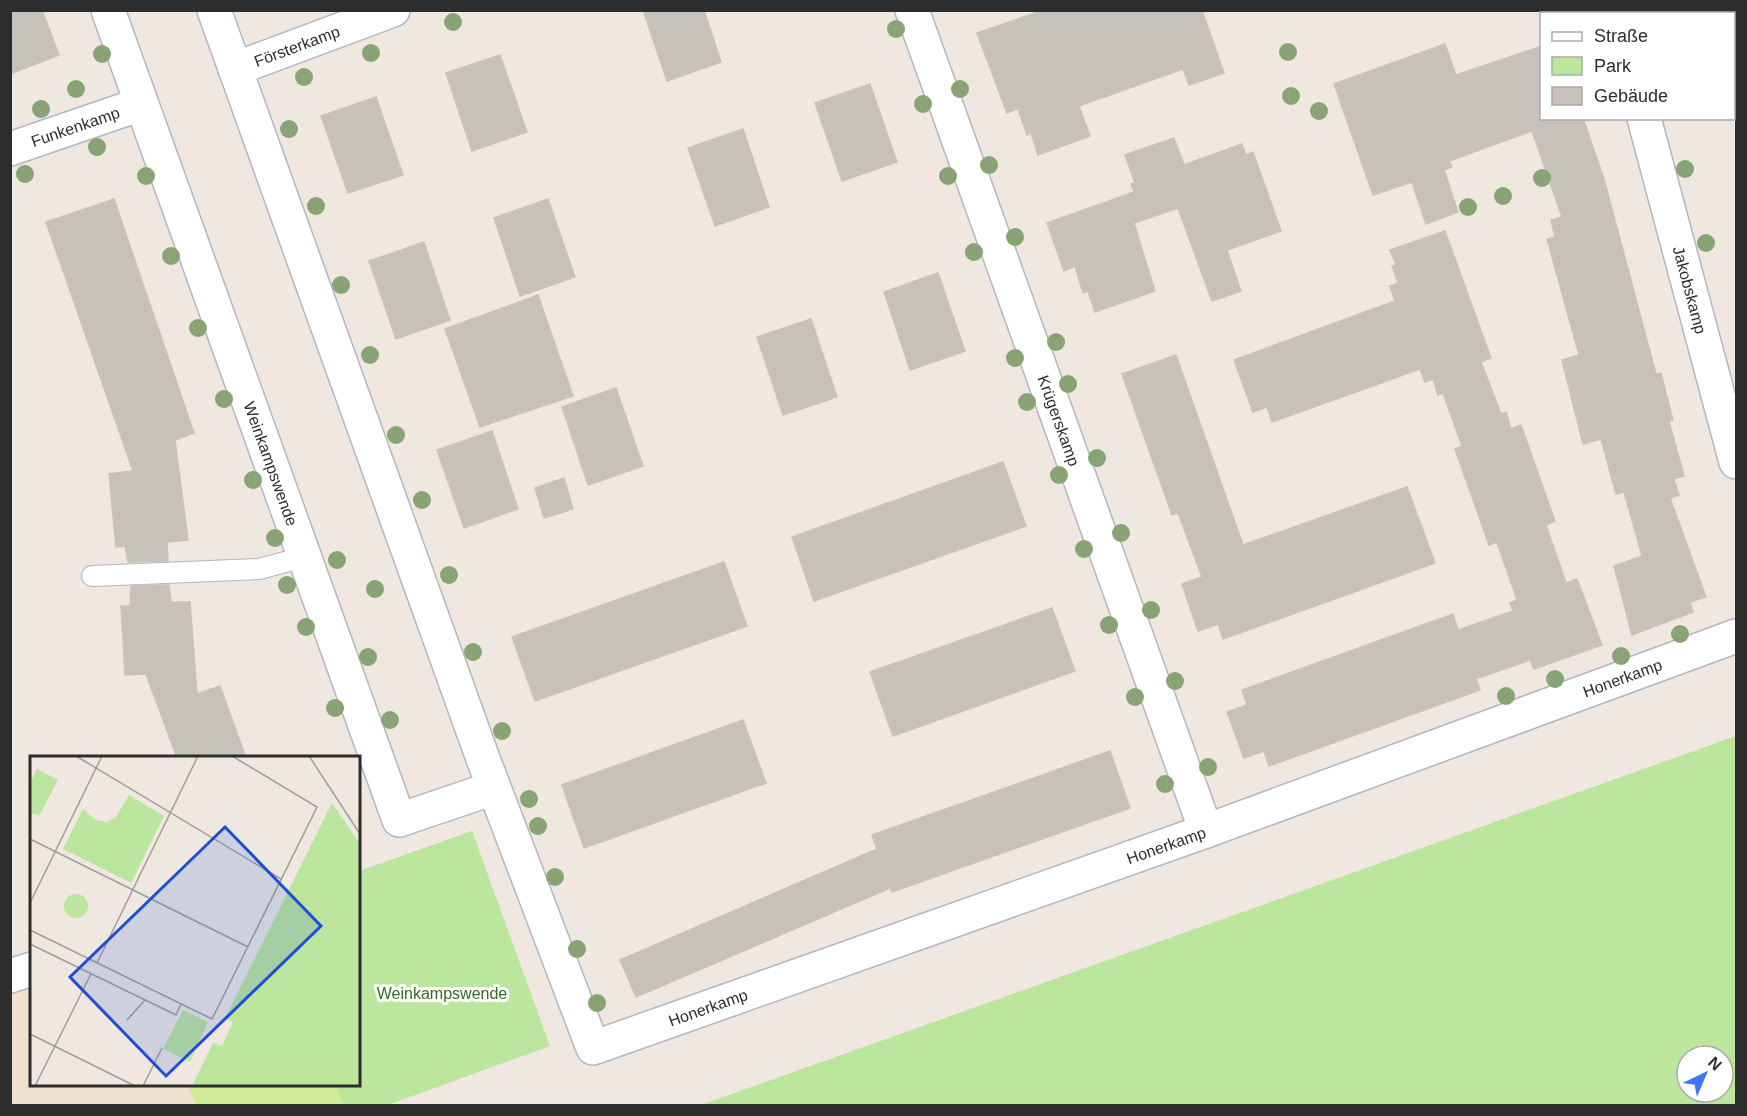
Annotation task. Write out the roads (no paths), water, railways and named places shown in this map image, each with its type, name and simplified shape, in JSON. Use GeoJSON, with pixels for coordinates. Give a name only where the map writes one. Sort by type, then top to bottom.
{"type":"FeatureCollection","features":[{"type":"Feature","properties":{"kind":"street","name":"Weinkampswende"},"geometry":{"type":"LineString","coordinates":[[108,10],[399,820],[494,788]]}},
{"type":"Feature","properties":{"kind":"street"},"geometry":{"type":"LineString","coordinates":[[214,10],[494,788]]}},
{"type":"Feature","properties":{"kind":"street","name":"Försterkamp"},"geometry":{"type":"LineString","coordinates":[[235,69],[393,10]]}},
{"type":"Feature","properties":{"kind":"street","name":"Krügerskamp"},"geometry":{"type":"LineString","coordinates":[[912,10],[1206,831]]}},
{"type":"Feature","properties":{"kind":"street","name":"Funkenkamp"},"geometry":{"type":"LineString","coordinates":[[10,149],[141,104]]}},
{"type":"Feature","properties":{"kind":"street","name":"Jakobskamp"},"geometry":{"type":"LineString","coordinates":[[1645,120],[1737,462]]}},
{"type":"Feature","properties":{"kind":"street","name":"Honerkamp"},"geometry":{"type":"LineString","coordinates":[[494,788],[593,1048],[1206,831],[1737,636]]}},
{"type":"Feature","properties":{"kind":"street"},"geometry":{"type":"LineString","coordinates":[[10,976],[30,970]]}},
{"type":"Feature","properties":{"kind":"lane"},"geometry":{"type":"LineString","coordinates":[[92,576],[259,569],[304,557]]}}]}
